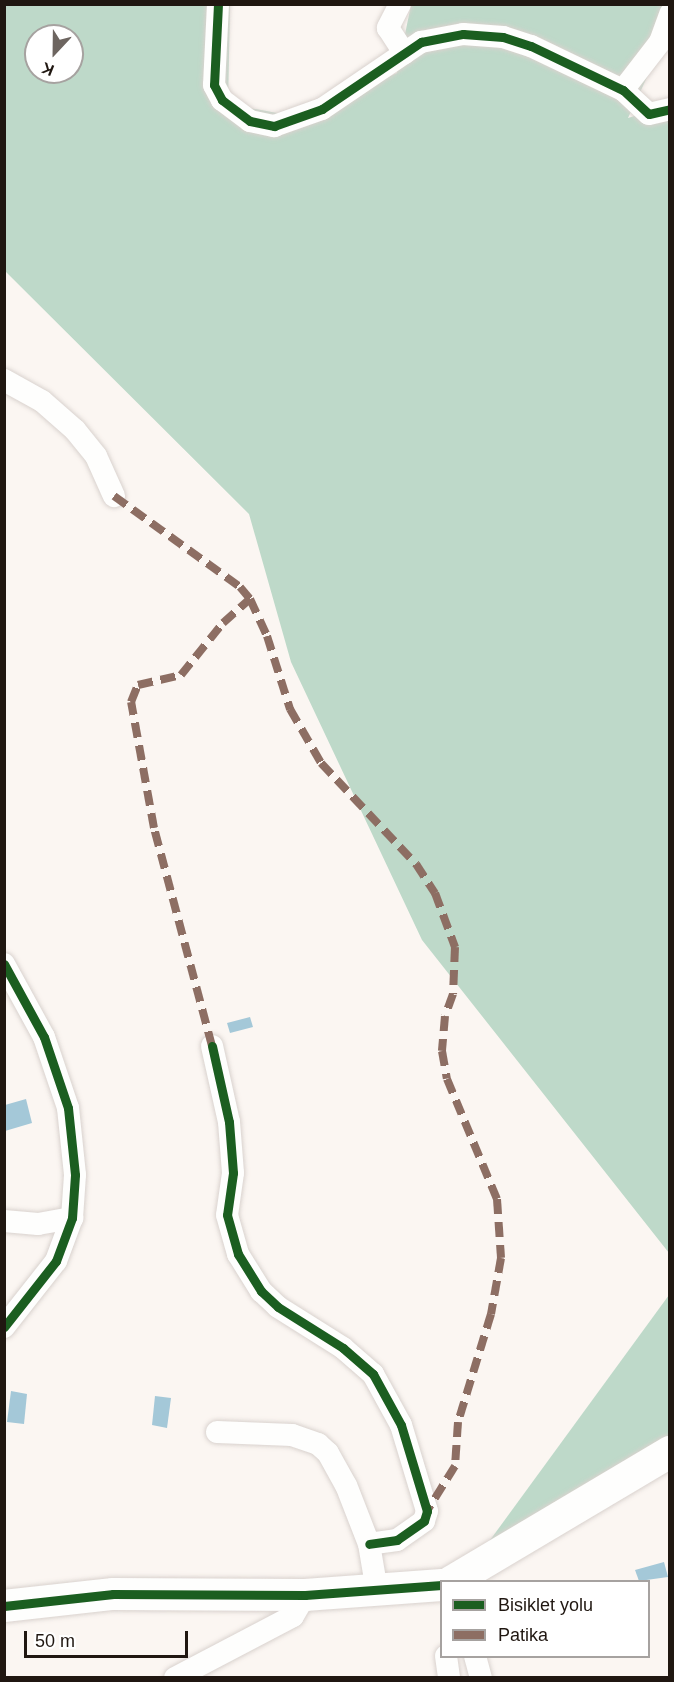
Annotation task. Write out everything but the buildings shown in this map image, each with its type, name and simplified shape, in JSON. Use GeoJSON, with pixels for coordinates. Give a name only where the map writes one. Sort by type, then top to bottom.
{"type":"FeatureCollection","features":[{"type":"Feature","properties":{"kind":"street"},"geometry":{"type":"LineString","coordinates":[[218,4],[214,85],[222,100],[250,121],[274,126],[322,109],[421,42],[464,34],[503,37],[623,90],[649,114],[669,109]]}},
{"type":"Feature","properties":{"kind":"street"},"geometry":{"type":"LineString","coordinates":[[400,4],[388,28],[404,53]]}},
{"type":"Feature","properties":{"kind":"street"},"geometry":{"type":"LineString","coordinates":[[623,90],[660,42],[669,14]]}},
{"type":"Feature","properties":{"kind":"street"},"geometry":{"type":"LineString","coordinates":[[4,380],[42,400],[75,430],[96,456],[114,496]]}},
{"type":"Feature","properties":{"kind":"street"},"geometry":{"type":"LineString","coordinates":[[4,964],[44,1037],[68,1108],[75,1174],[72,1218],[56,1261],[4,1327]]}},
{"type":"Feature","properties":{"kind":"street"},"geometry":{"type":"LineString","coordinates":[[212,1046],[231,1139],[233,1173],[227,1215],[238,1254],[261,1291],[278,1307],[343,1348],[373,1374],[401,1425],[427,1511],[424,1521],[397,1540],[369,1544]]}},
{"type":"Feature","properties":{"kind":"street"},"geometry":{"type":"LineString","coordinates":[[4,1221],[39,1224],[72,1218]]}},
{"type":"Feature","properties":{"kind":"street"},"geometry":{"type":"LineString","coordinates":[[217,1432],[292,1435],[318,1444],[328,1453],[346,1485],[369,1544],[377,1591]]}},
{"type":"Feature","properties":{"kind":"street"},"geometry":{"type":"LineString","coordinates":[[453,1580],[669,1452]]}},
{"type":"Feature","properties":{"kind":"street"},"geometry":{"type":"LineString","coordinates":[[4,1606],[113,1594],[306,1595],[440,1585]]}},
{"type":"Feature","properties":{"kind":"street"},"geometry":{"type":"LineString","coordinates":[[175,1677],[293,1616],[306,1595]]}},
{"type":"Feature","properties":{"kind":"street"},"geometry":{"type":"LineString","coordinates":[[446,1658],[449,1677]]}},
{"type":"Feature","properties":{"kind":"street"},"geometry":{"type":"LineString","coordinates":[[476,1658],[481,1677]]}},
{"type":"Feature","properties":{"kind":"green space"},"geometry":{"type":"Polygon","coordinates":[[[4,5],[230,5],[228,104],[299,117],[397,73],[411,5],[669,5],[669,30],[628,118],[669,105],[669,1253],[422,940],[291,662],[249,514],[5,271],[4,5]]]}},
{"type":"Feature","properties":{"kind":"green space"},"geometry":{"type":"Polygon","coordinates":[[[669,1295],[669,1452],[477,1558],[669,1295]]]}},
{"type":"Feature","properties":{"kind":"water"},"geometry":{"type":"Polygon","coordinates":[[[250,1017],[253,1027],[230,1033],[227,1023],[250,1017]]]}},
{"type":"Feature","properties":{"kind":"water"},"geometry":{"type":"Polygon","coordinates":[[[26,1099],[32,1123],[5,1131],[5,1105],[26,1099]]]}},
{"type":"Feature","properties":{"kind":"water"},"geometry":{"type":"Polygon","coordinates":[[[11,1391],[27,1394],[24,1424],[7,1422],[11,1391]]]}},
{"type":"Feature","properties":{"kind":"water"},"geometry":{"type":"Polygon","coordinates":[[[155,1396],[171,1398],[167,1428],[152,1425],[155,1396]]]}},
{"type":"Feature","properties":{"kind":"water"},"geometry":{"type":"Polygon","coordinates":[[[664,1562],[668,1577],[639,1580],[635,1570],[664,1562]]]}},
{"type":"Feature","properties":{"kind":"marked path"},"geometry":{"type":"LineString","coordinates":[[114,496],[240,587],[250,599],[267,636],[290,709],[321,763],[416,864],[435,893],[455,947],[453,994],[445,1016],[442,1051],[447,1079],[497,1199],[501,1258],[491,1314],[458,1422],[455,1466],[427,1511]]}},
{"type":"Feature","properties":{"kind":"marked path"},"geometry":{"type":"LineString","coordinates":[[212,1046],[154,828],[131,702],[138,685],[181,675],[223,623],[250,599]]}},
{"type":"Feature","properties":{"kind":"cycle path"},"geometry":{"type":"LineString","coordinates":[[218,4],[214,85],[222,100],[250,121],[274,126],[322,109],[421,42],[463,34],[503,37],[531,46],[623,90],[649,114],[670,109]]}},
{"type":"Feature","properties":{"kind":"cycle path"},"geometry":{"type":"LineString","coordinates":[[4,964],[44,1037],[68,1108],[75,1175],[72,1218],[56,1261],[4,1327]]}},
{"type":"Feature","properties":{"kind":"cycle path"},"geometry":{"type":"LineString","coordinates":[[212,1046],[229,1122],[233,1173],[227,1215],[238,1254],[261,1291],[278,1307],[343,1348],[373,1374],[401,1425],[427,1511],[424,1521],[397,1540],[369,1544]]}},
{"type":"Feature","properties":{"kind":"cycle path"},"geometry":{"type":"LineString","coordinates":[[4,1606],[113,1594],[305,1595],[440,1585]]}}]}
